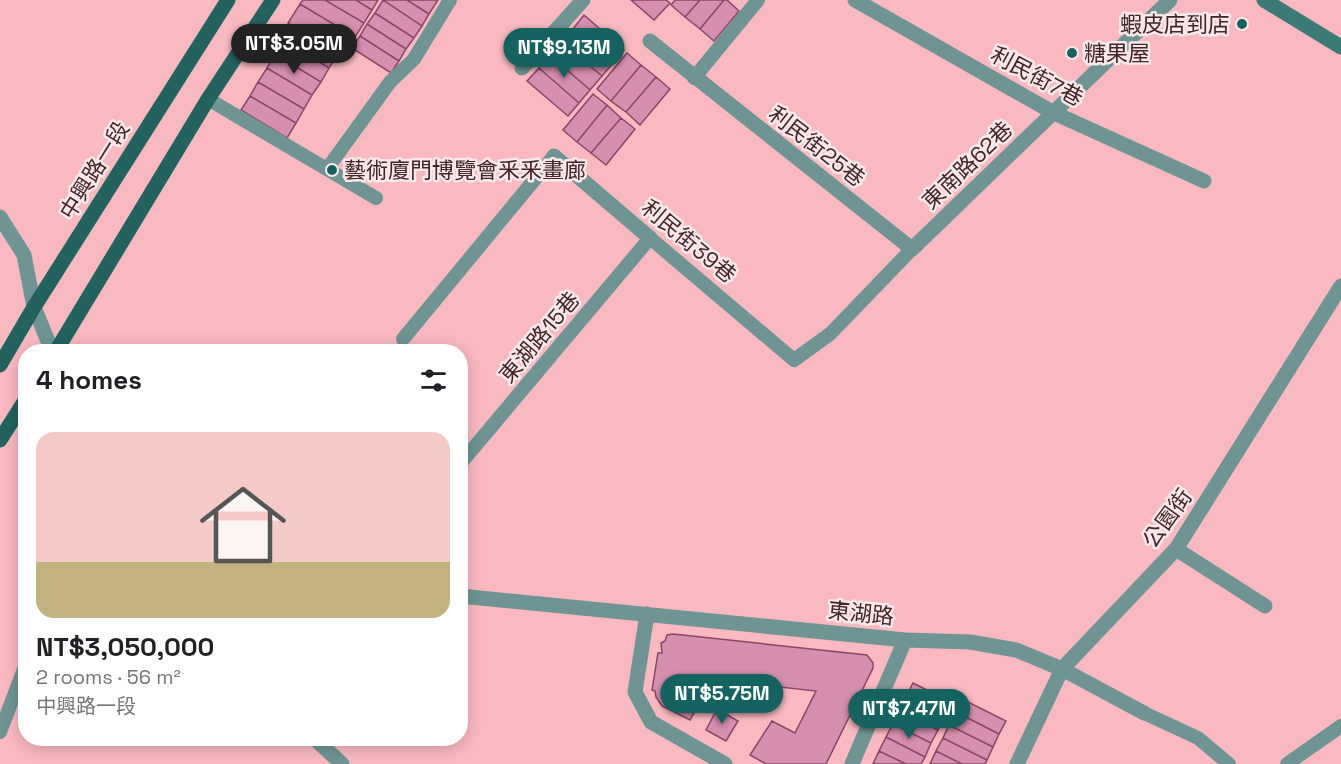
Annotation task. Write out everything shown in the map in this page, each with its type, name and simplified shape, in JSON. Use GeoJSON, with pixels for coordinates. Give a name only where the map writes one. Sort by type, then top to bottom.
{"type":"FeatureCollection","features":[{"type":"Feature","properties":{"kind":"main road","name":"中興路一段"},"geometry":{"type":"LineString","coordinates":[[0,365],[34,307],[228,0]]}},
{"type":"Feature","properties":{"kind":"main road"},"geometry":{"type":"LineString","coordinates":[[58,344],[208,99],[273,0]]}},
{"type":"Feature","properties":{"kind":"main road"},"geometry":{"type":"LineString","coordinates":[[0,440],[18,412]]}},
{"type":"Feature","properties":{"kind":"street"},"geometry":{"type":"LineString","coordinates":[[522,68],[583,0]]}},
{"type":"Feature","properties":{"kind":"street","name":"利民街7巷"},"geometry":{"type":"LineString","coordinates":[[855,0],[1054,113],[1203,181]]}},
{"type":"Feature","properties":{"kind":"street","name":"東南路62巷"},"geometry":{"type":"LineString","coordinates":[[912,249],[1170,0]]}},
{"type":"Feature","properties":{"kind":"street"},"geometry":{"type":"LineString","coordinates":[[1264,0],[1341,47]]}},
{"type":"Feature","properties":{"kind":"street","name":"利民街25巷"},"geometry":{"type":"LineString","coordinates":[[650,41],[912,249]]}},
{"type":"Feature","properties":{"kind":"street","name":"利民街39巷"},"geometry":{"type":"LineString","coordinates":[[554,156],[650,238]]}},
{"type":"Feature","properties":{"kind":"street"},"geometry":{"type":"LineString","coordinates":[[0,217],[24,255],[34,307],[51,344]]}},
{"type":"Feature","properties":{"kind":"street","name":"公園街"},"geometry":{"type":"LineString","coordinates":[[1017,764],[1062,669],[1176,549],[1341,286]]}},
{"type":"Feature","properties":{"kind":"street"},"geometry":{"type":"LineString","coordinates":[[1176,549],[1265,606]]}},
{"type":"Feature","properties":{"kind":"street","name":"東湖路"},"geometry":{"type":"LineString","coordinates":[[468,597],[905,640],[970,642],[1016,650],[1062,669],[1144,713]]}},
{"type":"Feature","properties":{"kind":"street"},"geometry":{"type":"LineString","coordinates":[[647,614],[635,692],[651,722],[725,764]]}},
{"type":"Feature","properties":{"kind":"street"},"geometry":{"type":"LineString","coordinates":[[852,764],[905,640]]}},
{"type":"Feature","properties":{"kind":"street"},"geometry":{"type":"LineString","coordinates":[[323,746],[342,764]]}},
{"type":"Feature","properties":{"kind":"lane"},"geometry":{"type":"LineString","coordinates":[[327,169],[390,82],[414,59],[450,0]]}},
{"type":"Feature","properties":{"kind":"lane"},"geometry":{"type":"LineString","coordinates":[[694,78],[758,0]]}},
{"type":"Feature","properties":{"kind":"lane"},"geometry":{"type":"LineString","coordinates":[[208,99],[376,198]]}},
{"type":"Feature","properties":{"kind":"lane"},"geometry":{"type":"LineString","coordinates":[[403,339],[554,156]]}},
{"type":"Feature","properties":{"kind":"lane","name":"利民街39巷"},"geometry":{"type":"LineString","coordinates":[[650,238],[794,360]]}},
{"type":"Feature","properties":{"kind":"lane","name":"東湖路15巷"},"geometry":{"type":"LineString","coordinates":[[468,454],[650,238]]}},
{"type":"Feature","properties":{"kind":"lane","name":"東南路62巷"},"geometry":{"type":"LineString","coordinates":[[794,360],[830,333],[912,249]]}},
{"type":"Feature","properties":{"kind":"lane"},"geometry":{"type":"LineString","coordinates":[[0,732],[18,685]]}},
{"type":"Feature","properties":{"kind":"lane","name":"東湖路"},"geometry":{"type":"LineString","coordinates":[[1144,713],[1198,738],[1228,764]]}},
{"type":"Feature","properties":{"kind":"lane"},"geometry":{"type":"LineString","coordinates":[[1287,764],[1341,726]]}},
{"type":"Feature","properties":{"kind":"building"},"geometry":{"type":"Polygon","coordinates":[[[303,0],[325,0],[364,23],[355,37],[300,4],[303,0]]]}},
{"type":"Feature","properties":{"kind":"building"},"geometry":{"type":"Polygon","coordinates":[[[325,0],[356,0],[372,10],[364,23],[325,0]]]}},
{"type":"Feature","properties":{"kind":"building"},"geometry":{"type":"Polygon","coordinates":[[[356,0],[378,0],[372,10],[356,0]]]}},
{"type":"Feature","properties":{"kind":"building"},"geometry":{"type":"Polygon","coordinates":[[[383,0],[422,26],[414,38],[375,13],[383,0]]]}},
{"type":"Feature","properties":{"kind":"building"},"geometry":{"type":"Polygon","coordinates":[[[383,0],[407,0],[429,14],[422,26],[383,0]]]}},
{"type":"Feature","properties":{"kind":"building"},"geometry":{"type":"Polygon","coordinates":[[[407,0],[438,0],[429,14],[407,0]]]}},
{"type":"Feature","properties":{"kind":"building"},"geometry":{"type":"Polygon","coordinates":[[[631,0],[666,0],[670,3],[654,20],[631,0]]]}},
{"type":"Feature","properties":{"kind":"building"},"geometry":{"type":"Polygon","coordinates":[[[675,0],[700,0],[685,17],[671,5],[675,0]]]}},
{"type":"Feature","properties":{"kind":"building"},"geometry":{"type":"Polygon","coordinates":[[[700,0],[724,0],[700,29],[685,17],[700,0]]]}},
{"type":"Feature","properties":{"kind":"building"},"geometry":{"type":"Polygon","coordinates":[[[724,0],[739,11],[714,41],[700,29],[724,0]]]}},
{"type":"Feature","properties":{"kind":"building"},"geometry":{"type":"Polygon","coordinates":[[[300,4],[350,34],[338,54],[288,23],[300,4]]]}},
{"type":"Feature","properties":{"kind":"building"},"geometry":{"type":"Polygon","coordinates":[[[375,13],[414,38],[406,49],[367,24],[375,13]]]}},
{"type":"Feature","properties":{"kind":"building"},"geometry":{"type":"Polygon","coordinates":[[[584,15],[624,50],[613,63],[573,29],[584,15]]]}},
{"type":"Feature","properties":{"kind":"building"},"geometry":{"type":"Polygon","coordinates":[[[367,24],[406,49],[399,61],[360,36],[367,24]]]}},
{"type":"Feature","properties":{"kind":"building"},"geometry":{"type":"Polygon","coordinates":[[[293,26],[338,54],[329,68],[284,40],[293,26]]]}},
{"type":"Feature","properties":{"kind":"building"},"geometry":{"type":"Polygon","coordinates":[[[573,29],[613,63],[602,76],[561,42],[573,29]]]}},
{"type":"Feature","properties":{"kind":"building"},"geometry":{"type":"Polygon","coordinates":[[[360,36],[399,61],[391,73],[352,48],[360,36]]]}},
{"type":"Feature","properties":{"kind":"building"},"geometry":{"type":"Polygon","coordinates":[[[284,40],[329,68],[321,82],[275,54],[284,40]]]}},
{"type":"Feature","properties":{"kind":"building"},"geometry":{"type":"Polygon","coordinates":[[[561,42],[602,76],[590,90],[550,55],[561,42]]]}},
{"type":"Feature","properties":{"kind":"building"},"geometry":{"type":"Polygon","coordinates":[[[627,53],[641,65],[611,101],[597,89],[627,53]]]}},
{"type":"Feature","properties":{"kind":"building"},"geometry":{"type":"Polygon","coordinates":[[[275,54],[321,82],[312,95],[267,68],[275,54]]]}},
{"type":"Feature","properties":{"kind":"building"},"geometry":{"type":"Polygon","coordinates":[[[550,55],[590,90],[579,103],[539,68],[550,55]]]}},
{"type":"Feature","properties":{"kind":"building"},"geometry":{"type":"Polygon","coordinates":[[[641,65],[656,77],[626,112],[611,101],[641,65]]]}},
{"type":"Feature","properties":{"kind":"building"},"geometry":{"type":"Polygon","coordinates":[[[267,68],[312,95],[304,109],[258,82],[267,68]]]}},
{"type":"Feature","properties":{"kind":"building"},"geometry":{"type":"Polygon","coordinates":[[[539,68],[579,103],[568,116],[527,81],[539,68]]]}},
{"type":"Feature","properties":{"kind":"building"},"geometry":{"type":"Polygon","coordinates":[[[656,77],[670,89],[640,125],[626,112],[656,77]]]}},
{"type":"Feature","properties":{"kind":"building"},"geometry":{"type":"Polygon","coordinates":[[[258,82],[304,109],[296,123],[250,96],[258,82]]]}},
{"type":"Feature","properties":{"kind":"building"},"geometry":{"type":"Polygon","coordinates":[[[593,94],[607,105],[577,142],[563,130],[593,94]]]}},
{"type":"Feature","properties":{"kind":"building"},"geometry":{"type":"Polygon","coordinates":[[[250,96],[296,123],[287,138],[241,110],[250,96]]]}},
{"type":"Feature","properties":{"kind":"building"},"geometry":{"type":"Polygon","coordinates":[[[607,105],[621,118],[591,153],[577,142],[607,105]]]}},
{"type":"Feature","properties":{"kind":"building"},"geometry":{"type":"Polygon","coordinates":[[[621,118],[635,129],[606,165],[591,153],[621,118]]]}},
{"type":"Feature","properties":{"kind":"building"},"geometry":{"type":"Polygon","coordinates":[[[667,635],[867,655],[873,663],[873,668],[826,764],[766,764],[750,755],[772,721],[795,733],[816,691],[692,677],[686,685],[703,696],[690,720],[662,706],[655,691],[652,690],[658,653],[662,653],[661,643],[665,641],[667,635]]]}},
{"type":"Feature","properties":{"kind":"building"},"geometry":{"type":"Polygon","coordinates":[[[913,683],[951,702],[945,716],[906,697],[913,683]]]}},
{"type":"Feature","properties":{"kind":"building"},"geometry":{"type":"Polygon","coordinates":[[[906,697],[945,716],[938,730],[899,710],[906,697]]]}},
{"type":"Feature","properties":{"kind":"building"},"geometry":{"type":"Polygon","coordinates":[[[962,699],[1006,721],[999,734],[956,712],[962,699]]]}},
{"type":"Feature","properties":{"kind":"building"},"geometry":{"type":"Polygon","coordinates":[[[717,709],[738,721],[726,741],[706,730],[717,709]]]}},
{"type":"Feature","properties":{"kind":"building"},"geometry":{"type":"Polygon","coordinates":[[[899,710],[938,730],[931,743],[893,724],[899,710]]]}},
{"type":"Feature","properties":{"kind":"building"},"geometry":{"type":"Polygon","coordinates":[[[956,712],[999,734],[993,747],[949,725],[956,712]]]}},
{"type":"Feature","properties":{"kind":"building"},"geometry":{"type":"Polygon","coordinates":[[[893,724],[931,743],[925,757],[886,737],[893,724]]]}},
{"type":"Feature","properties":{"kind":"building"},"geometry":{"type":"Polygon","coordinates":[[[949,725],[993,747],[987,760],[943,738],[949,725]]]}},
{"type":"Feature","properties":{"kind":"building"},"geometry":{"type":"Polygon","coordinates":[[[886,737],[925,757],[921,764],[906,764],[879,751],[886,737]]]}},
{"type":"Feature","properties":{"kind":"building"},"geometry":{"type":"Polygon","coordinates":[[[943,738],[987,760],[985,764],[962,764],[936,751],[943,738]]]}},
{"type":"Feature","properties":{"kind":"building"},"geometry":{"type":"Polygon","coordinates":[[[879,751],[906,764],[873,764],[879,751]]]}},
{"type":"Feature","properties":{"kind":"building"},"geometry":{"type":"Polygon","coordinates":[[[936,751],[962,764],[930,764],[936,751]]]}},
{"type":"Feature","properties":{"kind":"place","name":"蝦皮店到店"},"geometry":{"type":"Point","coordinates":[1242,24]}},
{"type":"Feature","properties":{"kind":"place","name":"糖果屋"},"geometry":{"type":"Point","coordinates":[1072,53]}},
{"type":"Feature","properties":{"kind":"place","name":"藝術廈門博覽會釆釆畫廊"},"geometry":{"type":"Point","coordinates":[332,170]}}]}
